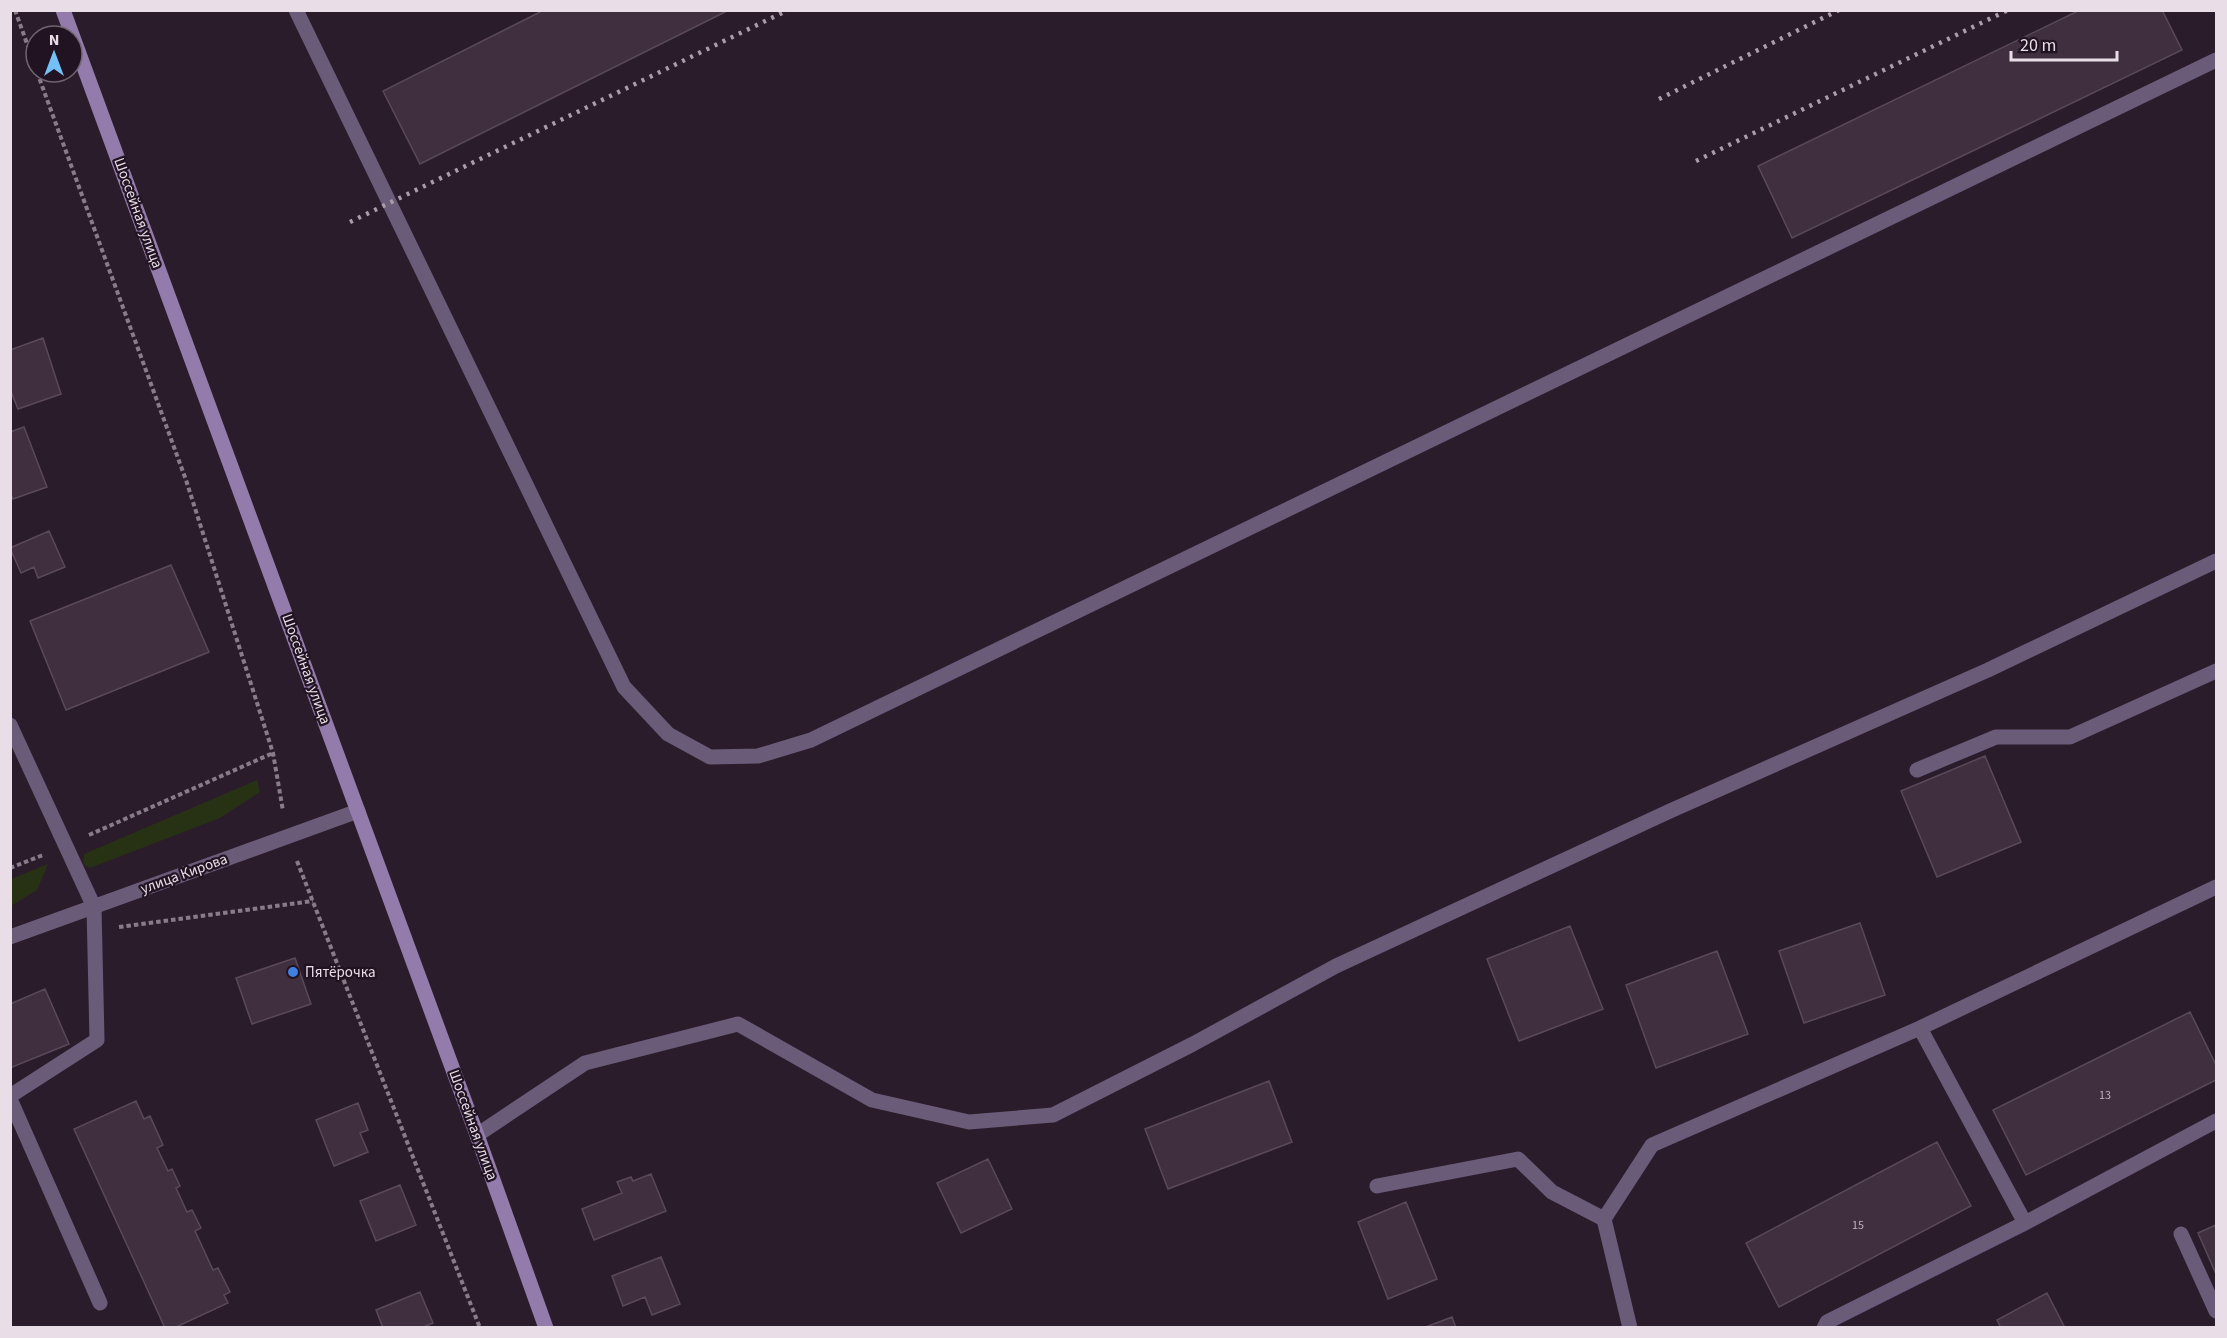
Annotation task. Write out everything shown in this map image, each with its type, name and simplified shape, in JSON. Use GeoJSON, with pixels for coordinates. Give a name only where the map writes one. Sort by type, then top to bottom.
{"type":"FeatureCollection","features":[{"type":"Feature","properties":{"kind":"main road","name":"Шоссейная улица"},"geometry":{"type":"LineString","coordinates":[[63,10],[546,1328]]}},
{"type":"Feature","properties":{"kind":"street"},"geometry":{"type":"LineString","coordinates":[[296,10],[624,687],[668,734],[710,757],[758,756],[811,740],[2217,60]]}},
{"type":"Feature","properties":{"kind":"street"},"geometry":{"type":"LineString","coordinates":[[477,1135],[585,1063],[738,1024],[872,1100],[969,1122],[1053,1114],[1193,1044],[1357,956],[1670,811],[1988,670],[2217,561]]}},
{"type":"Feature","properties":{"kind":"street"},"geometry":{"type":"LineString","coordinates":[[1917,770],[1996,737],[2070,737],[2217,671]]}},
{"type":"Feature","properties":{"kind":"street"},"geometry":{"type":"LineString","coordinates":[[10,725],[94,907],[97,1040],[10,1098],[100,1303]]}},
{"type":"Feature","properties":{"kind":"street","name":"улица Кирова"},"geometry":{"type":"LineString","coordinates":[[10,938],[358,811]]}},
{"type":"Feature","properties":{"kind":"street"},"geometry":{"type":"LineString","coordinates":[[1630,1328],[1604,1219],[1652,1145],[1920,1028],[2217,887]]}},
{"type":"Feature","properties":{"kind":"street"},"geometry":{"type":"LineString","coordinates":[[1920,1028],[2025,1222]]}},
{"type":"Feature","properties":{"kind":"street"},"geometry":{"type":"LineString","coordinates":[[1824,1328],[1827,1322],[2025,1222],[2217,1121]]}},
{"type":"Feature","properties":{"kind":"street"},"geometry":{"type":"LineString","coordinates":[[1377,1186],[1518,1159],[1552,1192],[1604,1219]]}},
{"type":"Feature","properties":{"kind":"street"},"geometry":{"type":"LineString","coordinates":[[2181,1234],[2217,1311]]}},
{"type":"Feature","properties":{"kind":"path"},"geometry":{"type":"LineString","coordinates":[[15,10],[24,35]]}},
{"type":"Feature","properties":{"kind":"path"},"geometry":{"type":"LineString","coordinates":[[42,84],[186,480],[273,753],[287,837],[480,1328]]}},
{"type":"Feature","properties":{"kind":"path"},"geometry":{"type":"LineString","coordinates":[[10,868],[273,753]]}},
{"type":"Feature","properties":{"kind":"path"},"geometry":{"type":"LineString","coordinates":[[94,930],[313,901]]}},
{"type":"Feature","properties":{"kind":"green space"},"geometry":{"type":"Polygon","coordinates":[[[257,780],[260,792],[220,818],[90,868],[83,864],[84,854],[257,780]]]}},
{"type":"Feature","properties":{"kind":"green space"},"geometry":{"type":"Polygon","coordinates":[[[48,864],[37,890],[11,906],[11,879],[48,864]]]}},
{"type":"Feature","properties":{"kind":"building"},"geometry":{"type":"Polygon","coordinates":[[[544,10],[729,10],[420,164],[383,91],[544,10]]]}},
{"type":"Feature","properties":{"kind":"building"},"geometry":{"type":"Polygon","coordinates":[[[2080,10],[2162,10],[2182,50],[1792,238],[1758,166],[2080,10]]]}},
{"type":"Feature","properties":{"kind":"building"},"geometry":{"type":"Polygon","coordinates":[[[43,338],[61,394],[18,409],[10,389],[10,350],[43,338]]]}},
{"type":"Feature","properties":{"kind":"building"},"geometry":{"type":"Polygon","coordinates":[[[24,427],[47,487],[13,499],[10,492],[10,432],[24,427]]]}},
{"type":"Feature","properties":{"kind":"building"},"geometry":{"type":"Polygon","coordinates":[[[49,531],[65,567],[38,578],[34,567],[21,573],[10,548],[49,531]]]}},
{"type":"Feature","properties":{"kind":"building"},"geometry":{"type":"Polygon","coordinates":[[[171,565],[209,652],[66,710],[30,621],[171,565]]]}},
{"type":"Feature","properties":{"kind":"building"},"geometry":{"type":"Polygon","coordinates":[[[1985,756],[2021,842],[1937,877],[1901,791],[1985,756]]]}},
{"type":"Feature","properties":{"kind":"building"},"geometry":{"type":"Polygon","coordinates":[[[1860,923],[1885,995],[1804,1023],[1779,951],[1860,923]]]}},
{"type":"Feature","properties":{"kind":"building"},"geometry":{"type":"Polygon","coordinates":[[[1570,926],[1603,1009],[1519,1041],[1487,959],[1570,926]]]}},
{"type":"Feature","properties":{"kind":"building"},"geometry":{"type":"Polygon","coordinates":[[[1717,951],[1748,1034],[1656,1068],[1626,985],[1717,951]]]}},
{"type":"Feature","properties":{"kind":"building"},"geometry":{"type":"Polygon","coordinates":[[[295,958],[311,1004],[252,1024],[236,978],[295,958]]]}},
{"type":"Feature","properties":{"kind":"building"},"geometry":{"type":"Polygon","coordinates":[[[45,989],[69,1044],[10,1068],[10,1004],[45,989]]]}},
{"type":"Feature","properties":{"kind":"building"},"geometry":{"type":"Polygon","coordinates":[[[2190,1012],[2216,1065],[2216,1080],[2026,1175],[1993,1110],[2190,1012]]]}},
{"type":"Feature","properties":{"kind":"building"},"geometry":{"type":"Polygon","coordinates":[[[1269,1081],[1292,1142],[1168,1189],[1145,1129],[1269,1081]]]}},
{"type":"Feature","properties":{"kind":"building"},"geometry":{"type":"Polygon","coordinates":[[[136,1101],[144,1119],[150,1116],[163,1145],[157,1148],[168,1171],[172,1169],[180,1186],[176,1188],[187,1212],[192,1210],[201,1228],[195,1231],[213,1270],[218,1268],[230,1292],[224,1295],[228,1303],[174,1328],[165,1328],[74,1129],[136,1101]]]}},
{"type":"Feature","properties":{"kind":"building"},"geometry":{"type":"Polygon","coordinates":[[[358,1103],[368,1130],[360,1133],[368,1152],[334,1166],[316,1120],[358,1103]]]}},
{"type":"Feature","properties":{"kind":"building"},"geometry":{"type":"Polygon","coordinates":[[[1937,1142],[1971,1206],[1779,1307],[1746,1243],[1937,1142]]]}},
{"type":"Feature","properties":{"kind":"building"},"geometry":{"type":"Polygon","coordinates":[[[988,1159],[1012,1209],[961,1233],[937,1183],[988,1159]]]}},
{"type":"Feature","properties":{"kind":"building"},"geometry":{"type":"Polygon","coordinates":[[[651,1174],[666,1211],[594,1240],[582,1209],[622,1193],[617,1182],[631,1177],[633,1181],[651,1174]]]}},
{"type":"Feature","properties":{"kind":"building"},"geometry":{"type":"Polygon","coordinates":[[[400,1185],[416,1225],[376,1241],[360,1201],[400,1185]]]}},
{"type":"Feature","properties":{"kind":"building"},"geometry":{"type":"Polygon","coordinates":[[[1406,1202],[1437,1279],[1388,1299],[1358,1222],[1406,1202]]]}},
{"type":"Feature","properties":{"kind":"building"},"geometry":{"type":"Polygon","coordinates":[[[2216,1225],[2216,1274],[2198,1233],[2216,1225]]]}},
{"type":"Feature","properties":{"kind":"building"},"geometry":{"type":"Polygon","coordinates":[[[661,1257],[680,1304],[652,1315],[645,1297],[623,1306],[612,1276],[661,1257]]]}},
{"type":"Feature","properties":{"kind":"building"},"geometry":{"type":"Polygon","coordinates":[[[420,1292],[433,1323],[421,1328],[383,1328],[376,1310],[420,1292]]]}},
{"type":"Feature","properties":{"kind":"building"},"geometry":{"type":"Polygon","coordinates":[[[2047,1293],[2065,1328],[2001,1328],[1997,1320],[2047,1293]]]}},
{"type":"Feature","properties":{"kind":"building"},"geometry":{"type":"Polygon","coordinates":[[[1452,1317],[1456,1328],[1423,1328],[1452,1317]]]}},
{"type":"Feature","properties":{"kind":"railway"},"geometry":{"type":"LineString","coordinates":[[350,222],[788,10]]}},
{"type":"Feature","properties":{"kind":"railway"},"geometry":{"type":"LineString","coordinates":[[1659,99],[1839,10]]}},
{"type":"Feature","properties":{"kind":"railway"},"geometry":{"type":"LineString","coordinates":[[1696,161],[2008,10]]}},
{"type":"Feature","properties":{"kind":"place","name":"Пятёрочка"},"geometry":{"type":"Point","coordinates":[293,972]}}]}
